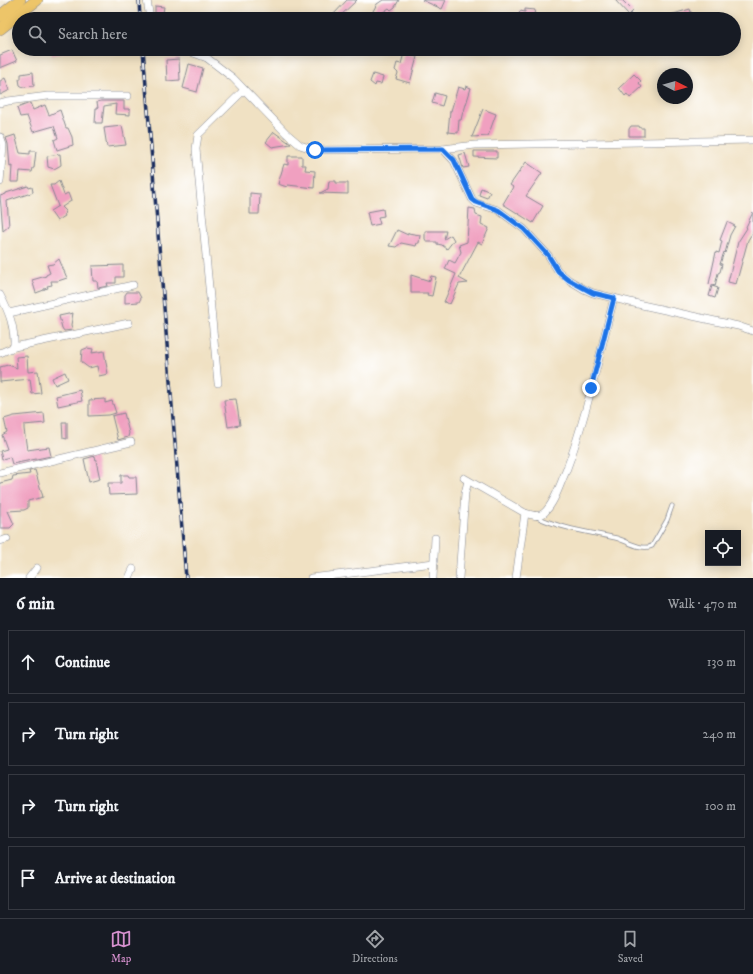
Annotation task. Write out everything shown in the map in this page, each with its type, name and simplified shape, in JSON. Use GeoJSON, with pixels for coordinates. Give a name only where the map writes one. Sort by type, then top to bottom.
{"type":"FeatureCollection","features":[{"type":"Feature","properties":{"kind":"main road"},"geometry":{"type":"LineString","coordinates":[[0,16],[20,0]]}},
{"type":"Feature","properties":{"kind":"main road"},"geometry":{"type":"LineString","coordinates":[[22,12],[37,0]]}},
{"type":"Feature","properties":{"kind":"main road"},"geometry":{"type":"LineString","coordinates":[[0,29],[12,20]]}},
{"type":"Feature","properties":{"kind":"street"},"geometry":{"type":"LineString","coordinates":[[147,0],[149,12]]}},
{"type":"Feature","properties":{"kind":"street"},"geometry":{"type":"LineString","coordinates":[[202,56],[207,58],[233,78],[286,133],[300,144],[315,150],[443,149],[475,145],[753,140]]}},
{"type":"Feature","properties":{"kind":"street"},"geometry":{"type":"LineString","coordinates":[[218,383],[196,149],[198,135],[244,90]]}},
{"type":"Feature","properties":{"kind":"street"},"geometry":{"type":"LineString","coordinates":[[0,103],[48,96],[128,96]]}},
{"type":"Feature","properties":{"kind":"street"},"geometry":{"type":"LineString","coordinates":[[0,137],[3,145],[0,182]]}},
{"type":"Feature","properties":{"kind":"street"},"geometry":{"type":"LineString","coordinates":[[443,149],[454,160],[472,199],[476,202],[498,210],[524,229],[548,255],[558,271],[569,280],[593,293],[753,331]]}},
{"type":"Feature","properties":{"kind":"street"},"geometry":{"type":"LineString","coordinates":[[9,313],[133,285]]}},
{"type":"Feature","properties":{"kind":"street"},"geometry":{"type":"LineString","coordinates":[[0,295],[9,313],[15,335],[14,347]]}},
{"type":"Feature","properties":{"kind":"street"},"geometry":{"type":"LineString","coordinates":[[459,578],[466,480],[525,514],[536,516],[544,513],[550,505],[559,488],[573,451],[590,395],[614,298]]}},
{"type":"Feature","properties":{"kind":"street"},"geometry":{"type":"LineString","coordinates":[[0,353],[14,347],[130,323]]}},
{"type":"Feature","properties":{"kind":"street"},"geometry":{"type":"LineString","coordinates":[[0,473],[130,442]]}},
{"type":"Feature","properties":{"kind":"street"},"geometry":{"type":"LineString","coordinates":[[516,578],[525,514]]}},
{"type":"Feature","properties":{"kind":"street"},"geometry":{"type":"LineString","coordinates":[[433,578],[435,538]]}},
{"type":"Feature","properties":{"kind":"street"},"geometry":{"type":"LineString","coordinates":[[312,578],[434,563]]}},
{"type":"Feature","properties":{"kind":"street"},"geometry":{"type":"LineString","coordinates":[[29,578],[37,568]]}},
{"type":"Feature","properties":{"kind":"street"},"geometry":{"type":"LineString","coordinates":[[129,578],[133,569]]}},
{"type":"Feature","properties":{"kind":"lane"},"geometry":{"type":"LineString","coordinates":[[536,516],[556,525],[617,538],[643,548],[648,548],[652,546],[659,534],[667,520],[672,506]]}},
{"type":"Feature","properties":{"kind":"building"},"geometry":{"type":"Polygon","coordinates":[[[347,0],[357,0],[344,12],[336,12],[347,0]]]}},
{"type":"Feature","properties":{"kind":"building"},"geometry":{"type":"Polygon","coordinates":[[[383,0],[399,0],[395,7],[391,10],[389,8],[383,12],[374,12],[377,4],[383,0]]]}},
{"type":"Feature","properties":{"kind":"building"},"geometry":{"type":"Polygon","coordinates":[[[422,0],[446,0],[442,9],[422,0]]]}},
{"type":"Feature","properties":{"kind":"building"},"geometry":{"type":"Polygon","coordinates":[[[615,0],[622,0],[633,11],[626,12],[615,0]]]}},
{"type":"Feature","properties":{"kind":"building"},"geometry":{"type":"Polygon","coordinates":[[[155,6],[164,7],[163,12],[155,12],[155,6]]]}},
{"type":"Feature","properties":{"kind":"building"},"geometry":{"type":"Polygon","coordinates":[[[525,9],[535,10],[534,12],[525,12],[525,9]]]}},
{"type":"Feature","properties":{"kind":"building"},"geometry":{"type":"Polygon","coordinates":[[[690,9],[691,12],[680,12],[690,9]]]}},
{"type":"Feature","properties":{"kind":"building"},"geometry":{"type":"Polygon","coordinates":[[[12,50],[12,56],[15,56],[17,61],[0,68],[0,55],[12,50]]]}},
{"type":"Feature","properties":{"kind":"building"},"geometry":{"type":"Polygon","coordinates":[[[403,56],[417,57],[410,83],[396,79],[398,73],[395,70],[397,63],[401,64],[403,56]]]}},
{"type":"Feature","properties":{"kind":"building"},"geometry":{"type":"Polygon","coordinates":[[[179,59],[180,80],[167,81],[166,60],[179,59]]]}},
{"type":"Feature","properties":{"kind":"building"},"geometry":{"type":"Polygon","coordinates":[[[189,64],[203,68],[197,92],[183,88],[189,64]]]}},
{"type":"Feature","properties":{"kind":"building"},"geometry":{"type":"Polygon","coordinates":[[[33,72],[34,86],[23,87],[20,85],[19,79],[21,79],[21,74],[33,72]]]}},
{"type":"Feature","properties":{"kind":"building"},"geometry":{"type":"Polygon","coordinates":[[[373,74],[383,77],[381,84],[376,83],[375,86],[370,82],[373,74]]]}},
{"type":"Feature","properties":{"kind":"building"},"geometry":{"type":"Polygon","coordinates":[[[634,74],[641,81],[639,83],[642,87],[630,98],[627,94],[625,96],[619,88],[634,74]]]}},
{"type":"Feature","properties":{"kind":"building"},"geometry":{"type":"Polygon","coordinates":[[[5,78],[10,90],[0,95],[0,81],[5,78]]]}},
{"type":"Feature","properties":{"kind":"building"},"geometry":{"type":"Polygon","coordinates":[[[466,86],[471,88],[461,120],[459,120],[458,133],[448,132],[450,111],[458,87],[465,89],[466,86]]]}},
{"type":"Feature","properties":{"kind":"building"},"geometry":{"type":"Polygon","coordinates":[[[435,93],[445,96],[442,106],[432,103],[435,93]]]}},
{"type":"Feature","properties":{"kind":"building"},"geometry":{"type":"Polygon","coordinates":[[[124,101],[124,109],[130,109],[130,115],[115,114],[116,104],[104,106],[102,123],[95,123],[96,108],[98,108],[97,102],[124,101]]]}},
{"type":"Feature","properties":{"kind":"building"},"geometry":{"type":"Polygon","coordinates":[[[30,103],[33,110],[45,105],[49,115],[60,110],[66,128],[68,128],[72,137],[73,145],[57,150],[54,140],[58,138],[54,126],[33,132],[27,116],[20,117],[17,108],[30,103]]]}},
{"type":"Feature","properties":{"kind":"building"},"geometry":{"type":"Polygon","coordinates":[[[483,109],[496,114],[488,136],[472,137],[483,109]]]}},
{"type":"Feature","properties":{"kind":"building"},"geometry":{"type":"Polygon","coordinates":[[[122,126],[126,145],[107,147],[104,128],[122,126]]]}},
{"type":"Feature","properties":{"kind":"building"},"geometry":{"type":"Polygon","coordinates":[[[631,126],[639,126],[640,128],[644,128],[644,136],[629,136],[629,129],[631,126]]]}},
{"type":"Feature","properties":{"kind":"building"},"geometry":{"type":"Polygon","coordinates":[[[274,132],[291,144],[272,147],[266,142],[274,132]]]}},
{"type":"Feature","properties":{"kind":"building"},"geometry":{"type":"Polygon","coordinates":[[[15,135],[20,153],[30,154],[30,151],[36,151],[34,168],[32,172],[20,171],[19,182],[11,182],[12,166],[10,167],[6,138],[15,135]]]}},
{"type":"Feature","properties":{"kind":"building"},"geometry":{"type":"Polygon","coordinates":[[[474,151],[497,151],[497,158],[474,157],[474,151]]]}},
{"type":"Feature","properties":{"kind":"building"},"geometry":{"type":"Polygon","coordinates":[[[465,153],[469,167],[463,168],[459,155],[465,153]]]}},
{"type":"Feature","properties":{"kind":"building"},"geometry":{"type":"Polygon","coordinates":[[[60,154],[61,165],[54,169],[48,167],[47,156],[60,154]]]}},
{"type":"Feature","properties":{"kind":"building"},"geometry":{"type":"Polygon","coordinates":[[[288,156],[302,156],[302,165],[306,165],[305,170],[315,171],[314,188],[288,185],[287,187],[278,184],[284,164],[288,165],[288,156]]]}},
{"type":"Feature","properties":{"kind":"building"},"geometry":{"type":"Polygon","coordinates":[[[526,162],[542,173],[526,196],[543,206],[533,223],[503,204],[513,187],[510,185],[526,162]]]}},
{"type":"Feature","properties":{"kind":"building"},"geometry":{"type":"Polygon","coordinates":[[[59,181],[64,195],[68,193],[71,201],[62,207],[66,211],[64,211],[66,213],[64,214],[65,216],[57,221],[50,211],[58,206],[50,185],[54,185],[59,181]]]}},
{"type":"Feature","properties":{"kind":"building"},"geometry":{"type":"Polygon","coordinates":[[[329,181],[336,181],[336,183],[348,183],[348,194],[320,193],[328,189],[329,181]]]}},
{"type":"Feature","properties":{"kind":"building"},"geometry":{"type":"Polygon","coordinates":[[[28,186],[29,188],[32,187],[33,192],[7,201],[9,226],[3,231],[0,196],[28,186]]]}},
{"type":"Feature","properties":{"kind":"building"},"geometry":{"type":"Polygon","coordinates":[[[481,188],[490,192],[487,198],[479,195],[481,188]]]}},
{"type":"Feature","properties":{"kind":"building"},"geometry":{"type":"Polygon","coordinates":[[[250,193],[260,194],[259,214],[250,214],[250,193]]]}},
{"type":"Feature","properties":{"kind":"building"},"geometry":{"type":"Polygon","coordinates":[[[469,208],[475,209],[476,215],[482,217],[481,224],[489,228],[482,244],[478,242],[459,278],[468,283],[459,284],[450,304],[444,302],[456,274],[445,269],[449,260],[455,263],[461,252],[459,245],[467,242],[469,208]]]}},
{"type":"Feature","properties":{"kind":"building"},"geometry":{"type":"Polygon","coordinates":[[[383,209],[384,216],[378,217],[380,224],[370,226],[367,212],[383,209]]]}},
{"type":"Feature","properties":{"kind":"building"},"geometry":{"type":"Polygon","coordinates":[[[753,212],[753,232],[748,240],[736,284],[728,282],[738,242],[747,228],[746,227],[753,212]]]}},
{"type":"Feature","properties":{"kind":"building"},"geometry":{"type":"Polygon","coordinates":[[[727,222],[735,226],[730,235],[720,264],[722,264],[715,286],[709,284],[716,252],[719,253],[722,241],[720,240],[727,222]]]}},
{"type":"Feature","properties":{"kind":"building"},"geometry":{"type":"Polygon","coordinates":[[[397,230],[408,235],[408,233],[420,235],[419,243],[417,243],[416,246],[401,243],[396,247],[389,246],[397,230]]]}},
{"type":"Feature","properties":{"kind":"building"},"geometry":{"type":"Polygon","coordinates":[[[425,231],[446,231],[444,239],[451,235],[454,240],[447,249],[442,245],[437,244],[437,242],[427,242],[425,239],[425,231]]]}},
{"type":"Feature","properties":{"kind":"building"},"geometry":{"type":"Polygon","coordinates":[[[59,259],[67,278],[58,281],[51,281],[52,285],[47,286],[48,288],[36,293],[32,280],[46,276],[50,273],[47,265],[53,264],[59,259]]]}},
{"type":"Feature","properties":{"kind":"building"},"geometry":{"type":"Polygon","coordinates":[[[123,265],[123,277],[116,277],[116,283],[107,283],[108,286],[98,288],[97,281],[93,281],[92,266],[123,265]]]}},
{"type":"Feature","properties":{"kind":"building"},"geometry":{"type":"Polygon","coordinates":[[[411,275],[430,281],[431,276],[436,277],[432,296],[427,295],[428,293],[411,293],[411,275]]]}},
{"type":"Feature","properties":{"kind":"building"},"geometry":{"type":"Polygon","coordinates":[[[712,286],[718,288],[715,298],[709,296],[712,286]]]}},
{"type":"Feature","properties":{"kind":"building"},"geometry":{"type":"Polygon","coordinates":[[[127,292],[138,292],[141,298],[139,302],[125,303],[125,295],[127,292]]]}},
{"type":"Feature","properties":{"kind":"building"},"geometry":{"type":"Polygon","coordinates":[[[73,313],[71,325],[73,330],[64,331],[59,316],[73,313]]]}},
{"type":"Feature","properties":{"kind":"building"},"geometry":{"type":"Polygon","coordinates":[[[87,348],[93,349],[92,353],[104,351],[108,374],[99,376],[97,366],[89,368],[81,362],[82,350],[87,348]]]}},
{"type":"Feature","properties":{"kind":"building"},"geometry":{"type":"Polygon","coordinates":[[[27,356],[28,372],[38,371],[41,393],[32,394],[30,379],[0,382],[0,367],[8,365],[17,368],[16,357],[27,356]]]}},
{"type":"Feature","properties":{"kind":"building"},"geometry":{"type":"Polygon","coordinates":[[[65,372],[68,379],[55,385],[52,378],[65,372]]]}},
{"type":"Feature","properties":{"kind":"building"},"geometry":{"type":"Polygon","coordinates":[[[80,390],[82,401],[58,406],[56,396],[80,390]]]}},
{"type":"Feature","properties":{"kind":"building"},"geometry":{"type":"Polygon","coordinates":[[[105,399],[105,403],[112,401],[116,413],[109,415],[89,416],[89,400],[105,399]]]}},
{"type":"Feature","properties":{"kind":"building"},"geometry":{"type":"Polygon","coordinates":[[[236,399],[240,425],[228,427],[224,400],[236,399]]]}},
{"type":"Feature","properties":{"kind":"building"},"geometry":{"type":"Polygon","coordinates":[[[44,413],[45,423],[24,425],[27,450],[49,447],[51,456],[12,464],[10,457],[2,459],[0,451],[7,449],[2,435],[7,432],[4,419],[14,416],[44,413]]]}},
{"type":"Feature","properties":{"kind":"building"},"geometry":{"type":"Polygon","coordinates":[[[124,413],[129,433],[128,437],[118,440],[112,416],[124,413]]]}},
{"type":"Feature","properties":{"kind":"building"},"geometry":{"type":"Polygon","coordinates":[[[62,422],[67,422],[67,439],[63,438],[62,422]]]}},
{"type":"Feature","properties":{"kind":"building"},"geometry":{"type":"Polygon","coordinates":[[[95,456],[100,479],[89,482],[84,459],[95,456]]]}},
{"type":"Feature","properties":{"kind":"building"},"geometry":{"type":"Polygon","coordinates":[[[35,470],[43,497],[28,501],[28,508],[24,510],[8,511],[14,524],[10,528],[0,528],[0,483],[12,480],[13,476],[30,474],[29,471],[35,470]]]}},
{"type":"Feature","properties":{"kind":"building"},"geometry":{"type":"Polygon","coordinates":[[[121,475],[136,477],[137,494],[109,495],[108,483],[121,483],[121,475]]]}},
{"type":"Feature","properties":{"kind":"railway"},"geometry":{"type":"LineString","coordinates":[[139,0],[140,12]]}},
{"type":"Feature","properties":{"kind":"railway"},"geometry":{"type":"LineString","coordinates":[[144,56],[186,578]]}},
{"type":"Feature","properties":{"kind":"route"},"geometry":{"type":"LineString","coordinates":[[315,150],[443,149],[454,160],[472,199],[476,202],[498,210],[524,229],[548,255],[558,271],[569,280],[593,293],[614,298],[591,388]]}}]}
